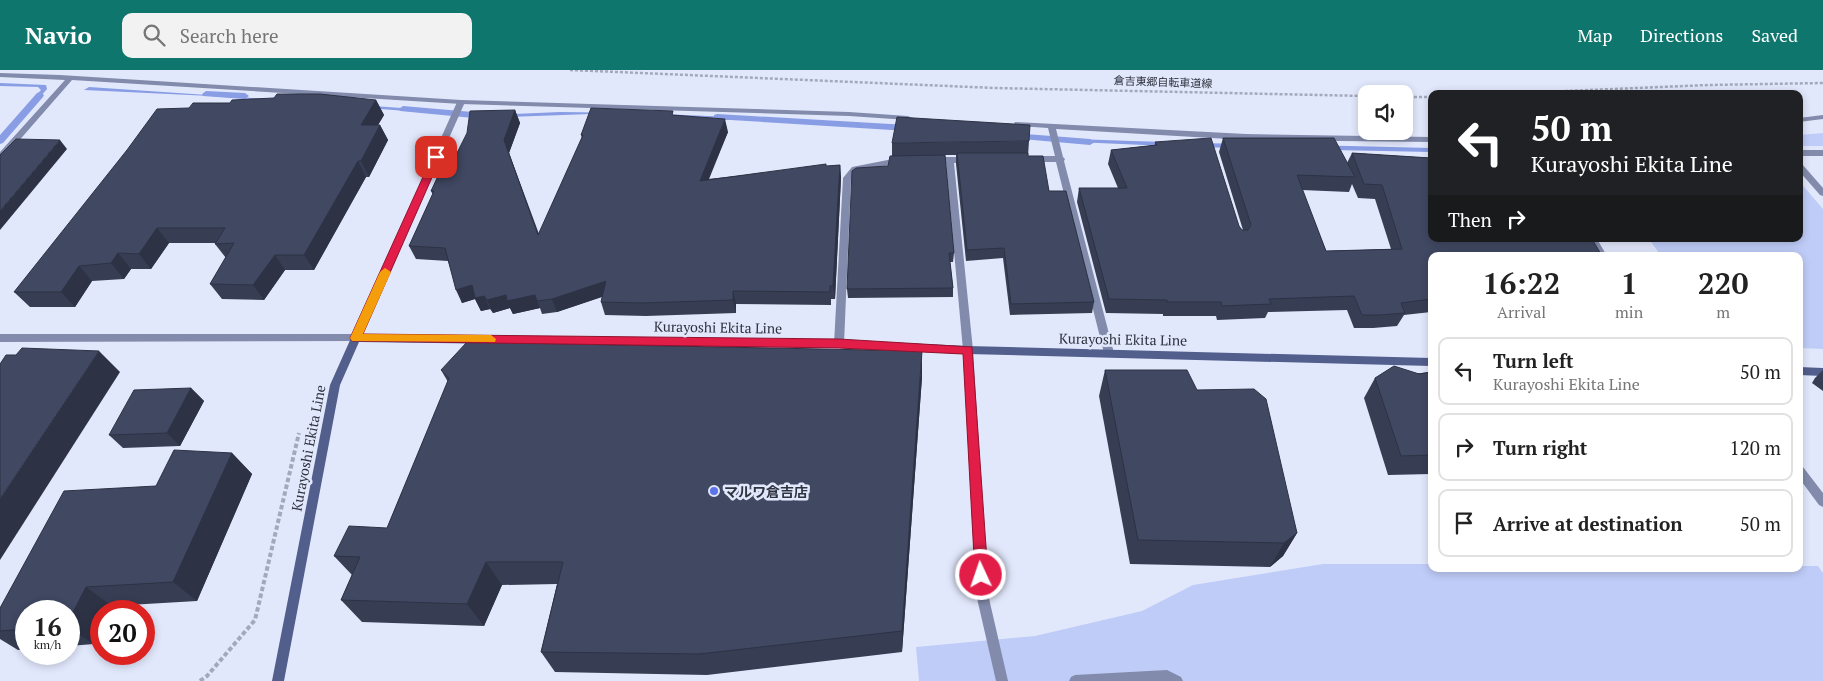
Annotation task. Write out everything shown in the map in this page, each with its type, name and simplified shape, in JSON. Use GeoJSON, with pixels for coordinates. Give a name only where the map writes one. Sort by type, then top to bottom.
{"type":"FeatureCollection","features":[{"type":"Feature","properties":{"kind":"main road","name":"Kurayoshi Ekita Line"},"geometry":{"type":"LineString","coordinates":[[278,681],[335,385],[356,338],[839,344],[968,350],[1428,362]]}},
{"type":"Feature","properties":{"kind":"main road"},"geometry":{"type":"LineString","coordinates":[[1803,371],[1823,372]]}},
{"type":"Feature","properties":{"kind":"street"},"geometry":{"type":"LineString","coordinates":[[0,76],[70,78],[460,102],[839,114],[915,119]]}},
{"type":"Feature","properties":{"kind":"street"},"geometry":{"type":"LineString","coordinates":[[0,157],[70,78]]}},
{"type":"Feature","properties":{"kind":"street"},"geometry":{"type":"LineString","coordinates":[[0,338],[356,338],[460,102]]}},
{"type":"Feature","properties":{"kind":"street"},"geometry":{"type":"LineString","coordinates":[[1803,120],[1823,117]]}},
{"type":"Feature","properties":{"kind":"street"},"geometry":{"type":"LineString","coordinates":[[1008,124],[1208,135],[1428,140]]}},
{"type":"Feature","properties":{"kind":"street"},"geometry":{"type":"LineString","coordinates":[[1051,126],[1061,159],[1109,353]]}},
{"type":"Feature","properties":{"kind":"street"},"geometry":{"type":"LineString","coordinates":[[1208,135],[1211,144]]}},
{"type":"Feature","properties":{"kind":"street"},"geometry":{"type":"LineString","coordinates":[[1803,153],[1823,153]]}},
{"type":"Feature","properties":{"kind":"street"},"geometry":{"type":"LineString","coordinates":[[1024,160],[1061,159]]}},
{"type":"Feature","properties":{"kind":"street"},"geometry":{"type":"LineString","coordinates":[[839,344],[847,178],[855,169],[896,160],[978,160]]}},
{"type":"Feature","properties":{"kind":"street"},"geometry":{"type":"LineString","coordinates":[[950,160],[968,350],[982,594],[1002,681]]}},
{"type":"Feature","properties":{"kind":"street"},"geometry":{"type":"LineString","coordinates":[[1803,170],[1823,193]]}},
{"type":"Feature","properties":{"kind":"street"},"geometry":{"type":"LineString","coordinates":[[1803,475],[1823,502]]}},
{"type":"Feature","properties":{"kind":"street"},"geometry":{"type":"LineString","coordinates":[[1076,681],[1167,676],[1177,681]]}},
{"type":"Feature","properties":{"kind":"path","name":"倉吉東郷自転車道線"},"geometry":{"type":"LineString","coordinates":[[570,70],[995,88],[1358,96]]}},
{"type":"Feature","properties":{"kind":"path"},"geometry":{"type":"LineString","coordinates":[[1580,90],[1708,84],[1823,83]]}},
{"type":"Feature","properties":{"kind":"path"},"geometry":{"type":"LineString","coordinates":[[1413,96],[1428,97]]}},
{"type":"Feature","properties":{"kind":"path"},"geometry":{"type":"LineString","coordinates":[[200,681],[207,676],[255,620],[299,431]]}},
{"type":"Feature","properties":{"kind":"shaded area"},"geometry":{"type":"Polygon","coordinates":[[[1823,133],[1823,146],[1803,146],[1803,135],[1823,133]]]}},
{"type":"Feature","properties":{"kind":"shaded area"},"geometry":{"type":"Polygon","coordinates":[[[1803,186],[1823,209],[1823,349],[1803,348],[1803,252],[1658,252],[1651,242],[1803,242],[1803,186]]]}},
{"type":"Feature","properties":{"kind":"shaded area"},"geometry":{"type":"Polygon","coordinates":[[[1323,564],[1428,564],[1428,572],[1803,572],[1803,566],[1818,566],[1823,573],[1823,681],[919,681],[916,647],[1035,636],[1142,611],[1193,585],[1323,564]]]}},
{"type":"Feature","properties":{"kind":"water"},"geometry":{"type":"Polygon","coordinates":[[[0,83],[46,85],[47,89],[32,106],[27,105],[41,90],[38,87],[0,86],[0,83]]]}},
{"type":"Feature","properties":{"kind":"water"},"geometry":{"type":"Polygon","coordinates":[[[89,87],[417,109],[419,112],[210,96],[84,90],[89,87]]]}},
{"type":"Feature","properties":{"kind":"water"},"geometry":{"type":"Polygon","coordinates":[[[560,112],[732,117],[731,120],[591,114],[484,118],[490,115],[560,112]]]}},
{"type":"Feature","properties":{"kind":"water"},"geometry":{"type":"Polygon","coordinates":[[[1076,139],[1428,148],[1428,152],[1190,147],[1075,142],[1076,139]]]}},
{"type":"Feature","properties":{"kind":"building"},"geometry":{"type":"Polygon","coordinates":[[[277,94],[320,94],[376,100],[361,125],[380,125],[361,161],[358,161],[304,255],[275,255],[253,285],[210,284],[234,243],[215,244],[225,228],[157,228],[139,254],[118,253],[111,263],[79,266],[61,292],[14,292],[127,150],[157,109],[189,108],[193,103],[230,103],[232,100],[274,98],[277,94]]]}},
{"type":"Feature","properties":{"kind":"building"},"geometry":{"type":"Polygon","coordinates":[[[591,108],[673,111],[672,115],[725,119],[700,181],[826,164],[826,166],[840,165],[833,286],[830,286],[830,292],[733,291],[733,300],[642,303],[601,302],[606,281],[552,299],[537,301],[535,295],[507,301],[506,295],[487,300],[484,296],[475,298],[472,285],[456,290],[445,248],[409,246],[446,159],[454,159],[467,133],[470,111],[515,110],[504,140],[538,235],[583,135],[581,135],[591,108]]]}},
{"type":"Feature","properties":{"kind":"building"},"geometry":{"type":"Polygon","coordinates":[[[897,117],[1030,125],[1029,141],[892,143],[897,117]]]}},
{"type":"Feature","properties":{"kind":"building"},"geometry":{"type":"Polygon","coordinates":[[[1211,138],[1239,226],[1242,230],[1248,230],[1251,225],[1223,138],[1334,138],[1355,177],[1297,175],[1326,251],[1402,249],[1382,185],[1364,184],[1352,153],[1428,158],[1428,242],[1594,242],[1600,252],[1428,252],[1428,299],[1401,303],[1405,313],[1362,315],[1354,296],[1269,299],[1271,304],[1222,306],[1221,302],[1109,299],[1079,188],[1127,188],[1111,150],[1157,145],[1155,142],[1211,138]]]}},
{"type":"Feature","properties":{"kind":"building"},"geometry":{"type":"Polygon","coordinates":[[[16,139],[60,140],[0,211],[0,155],[16,139]]]}},
{"type":"Feature","properties":{"kind":"building"},"geometry":{"type":"Polygon","coordinates":[[[957,153],[1028,153],[1028,156],[1043,156],[1049,191],[1066,191],[1094,302],[1011,304],[1004,248],[967,250],[957,153]]]}},
{"type":"Feature","properties":{"kind":"building"},"geometry":{"type":"Polygon","coordinates":[[[945,155],[954,253],[949,253],[953,288],[847,289],[852,171],[856,168],[888,166],[890,156],[945,155]]]}},
{"type":"Feature","properties":{"kind":"building"},"geometry":{"type":"Polygon","coordinates":[[[467,342],[922,351],[902,631],[699,654],[541,652],[563,562],[486,562],[467,604],[341,600],[360,557],[334,556],[349,526],[387,528],[449,378],[441,370],[467,342]]]}},
{"type":"Feature","properties":{"kind":"building"},"geometry":{"type":"Polygon","coordinates":[[[22,348],[99,351],[0,499],[0,364],[6,355],[16,355],[22,348]]]}},
{"type":"Feature","properties":{"kind":"building"},"geometry":{"type":"Polygon","coordinates":[[[1394,366],[1419,374],[1428,372],[1428,455],[1401,456],[1375,378],[1394,366]]]}},
{"type":"Feature","properties":{"kind":"building"},"geometry":{"type":"Polygon","coordinates":[[[1105,370],[1187,370],[1197,390],[1254,389],[1266,399],[1297,533],[1284,543],[1138,540],[1105,370]]]}},
{"type":"Feature","properties":{"kind":"building"},"geometry":{"type":"Polygon","coordinates":[[[191,388],[167,433],[109,435],[134,390],[191,388]]]}},
{"type":"Feature","properties":{"kind":"building"},"geometry":{"type":"Polygon","coordinates":[[[174,450],[232,453],[173,582],[86,587],[79,600],[15,600],[15,630],[0,631],[0,608],[64,491],[156,486],[174,450]]]}},
{"type":"Feature","properties":{"kind":"waterway"},"geometry":{"type":"LineString","coordinates":[[206,94],[245,96]]}},
{"type":"Feature","properties":{"kind":"waterway"},"geometry":{"type":"LineString","coordinates":[[0,141],[40,95]]}},
{"type":"Feature","properties":{"kind":"waterway"},"geometry":{"type":"LineString","coordinates":[[403,109],[484,116]]}},
{"type":"Feature","properties":{"kind":"waterway"},"geometry":{"type":"LineString","coordinates":[[717,117],[908,128]]}},
{"type":"Feature","properties":{"kind":"waterway"},"geometry":{"type":"LineString","coordinates":[[1014,136],[1090,142]]}},
{"type":"Feature","properties":{"kind":"slow traffic"},"geometry":{"type":"LineString","coordinates":[[385,272],[356,338],[491,339]]}},
{"type":"Feature","properties":{"kind":"place","name":"マルワ倉吉店"},"geometry":{"type":"Point","coordinates":[714,491]}},
{"type":"Feature","properties":{"kind":"route"},"geometry":{"type":"LineString","coordinates":[[436,157],[356,338],[839,344],[968,350],[981,575]]}}]}
